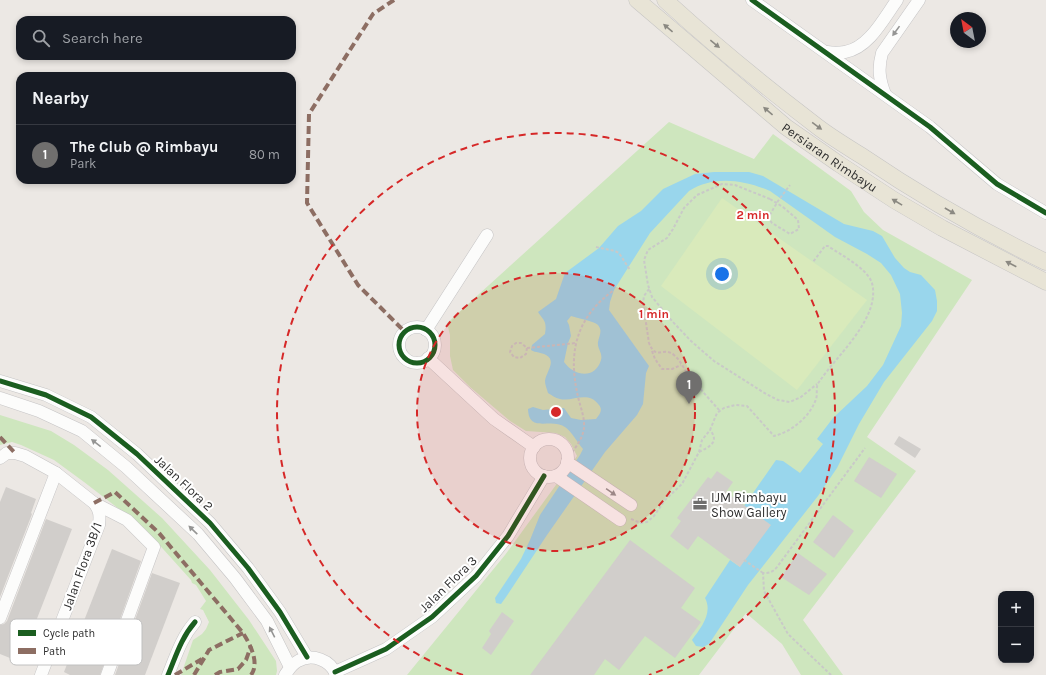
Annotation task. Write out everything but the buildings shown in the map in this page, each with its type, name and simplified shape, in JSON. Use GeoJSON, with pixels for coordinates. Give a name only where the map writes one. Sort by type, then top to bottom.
{"type":"FeatureCollection","features":[{"type":"Feature","properties":{"kind":"main road","name":"Persiaran Rimbayu"},"geometry":{"type":"LineString","coordinates":[[637,0],[786,127],[839,164],[894,200],[942,228],[1046,282]]}},
{"type":"Feature","properties":{"kind":"main road","name":"Persiaran Rimbayu"},"geometry":{"type":"LineString","coordinates":[[665,0],[702,34],[815,125],[885,172],[934,202],[997,238],[1046,262]]}},
{"type":"Feature","properties":{"kind":"street"},"geometry":{"type":"LineString","coordinates":[[752,0],[827,52],[930,127],[997,184],[1046,213]]}},
{"type":"Feature","properties":{"kind":"street"},"geometry":{"type":"LineString","coordinates":[[827,52],[846,52],[860,46],[873,32],[897,0]]}},
{"type":"Feature","properties":{"kind":"street"},"geometry":{"type":"LineString","coordinates":[[885,94],[878,72],[882,53],[919,0]]}},
{"type":"Feature","properties":{"kind":"street"},"geometry":{"type":"LineString","coordinates":[[426,330],[486,235]]}},
{"type":"Feature","properties":{"kind":"street"},"geometry":{"type":"LineString","coordinates":[[415,327],[426,330],[433,338],[434,344],[432,354],[428,358],[416,363],[411,362],[401,354],[399,348],[401,337],[405,332],[415,327]]}},
{"type":"Feature","properties":{"kind":"street"},"geometry":{"type":"LineString","coordinates":[[428,358],[494,418],[534,447]]}},
{"type":"Feature","properties":{"kind":"street","name":"Jalan Flora 2"},"geometry":{"type":"LineString","coordinates":[[0,380],[46,396],[91,417],[137,454],[210,522],[248,568],[280,612],[307,657]]}},
{"type":"Feature","properties":{"kind":"street"},"geometry":{"type":"LineString","coordinates":[[0,398],[39,411],[82,432],[126,467],[198,534],[235,578],[267,621],[288,671],[298,661],[307,657],[323,660],[330,665],[336,673]]}},
{"type":"Feature","properties":{"kind":"street"},"geometry":{"type":"LineString","coordinates":[[553,477],[561,472],[565,467],[568,462],[568,456],[566,450],[557,441],[544,440],[534,447],[530,458],[534,469],[553,477],[625,519]]}},
{"type":"Feature","properties":{"kind":"street","name":"Jalan Flora 3B/1"},"geometry":{"type":"LineString","coordinates":[[0,458],[7,453],[15,453],[25,456],[56,473],[94,503],[99,509],[100,525],[64,619]]}},
{"type":"Feature","properties":{"kind":"street"},"geometry":{"type":"LineString","coordinates":[[568,462],[631,506]]}},
{"type":"Feature","properties":{"kind":"street"},"geometry":{"type":"LineString","coordinates":[[0,618],[56,473]]}},
{"type":"Feature","properties":{"kind":"street","name":"Jalan Flora 3"},"geometry":{"type":"LineString","coordinates":[[336,673],[386,649],[432,617],[470,582],[508,536],[553,477]]}},
{"type":"Feature","properties":{"kind":"street"},"geometry":{"type":"LineString","coordinates":[[94,503],[127,520],[154,547],[128,619]]}},
{"type":"Feature","properties":{"kind":"street"},"geometry":{"type":"LineString","coordinates":[[168,675],[186,632],[195,622]]}},
{"type":"Feature","properties":{"kind":"street","name":"Jalan Flora 3B/1"},"geometry":{"type":"LineString","coordinates":[[42,675],[46,665]]}},
{"type":"Feature","properties":{"kind":"street"},"geometry":{"type":"LineString","coordinates":[[107,675],[111,665]]}},
{"type":"Feature","properties":{"kind":"path"},"geometry":{"type":"LineString","coordinates":[[789,187],[778,201],[768,218],[772,224],[790,234],[799,229],[798,220],[783,207],[770,199],[735,185],[722,184],[697,195],[684,208],[667,238],[648,250],[644,260],[649,289],[652,297],[672,321],[691,341],[714,361],[766,394],[778,400],[790,402],[802,397],[817,384],[862,326],[870,310],[873,296],[871,282],[865,271],[828,246],[822,248],[813,262]]}},
{"type":"Feature","properties":{"kind":"path"},"geometry":{"type":"LineString","coordinates":[[598,247],[610,249],[619,253],[629,269]]}},
{"type":"Feature","properties":{"kind":"path"},"geometry":{"type":"LineString","coordinates":[[649,289],[644,296],[643,303],[649,343],[655,359],[662,369],[672,369],[682,365]]}},
{"type":"Feature","properties":{"kind":"path"},"geometry":{"type":"LineString","coordinates":[[577,445],[580,441],[584,428],[574,369],[575,343],[585,321],[596,304],[614,290]]}},
{"type":"Feature","properties":{"kind":"path"},"geometry":{"type":"LineString","coordinates":[[528,348],[526,354],[520,358],[514,357],[510,352],[512,346],[516,343],[521,343],[528,348],[575,343]]}},
{"type":"Feature","properties":{"kind":"path"},"geometry":{"type":"LineString","coordinates":[[650,347],[656,352],[672,353],[720,411]]}},
{"type":"Feature","properties":{"kind":"path"},"geometry":{"type":"LineString","coordinates":[[625,519],[640,523],[647,522],[654,516],[665,500],[682,484],[699,452],[702,440],[710,430],[717,413],[724,408],[747,406],[774,436],[784,434],[793,428],[809,412],[816,399],[817,384]]}},
{"type":"Feature","properties":{"kind":"path"},"geometry":{"type":"LineString","coordinates":[[699,452],[710,446],[714,440],[713,434],[710,430]]}},
{"type":"Feature","properties":{"kind":"path"},"geometry":{"type":"LineString","coordinates":[[744,560],[763,573],[774,571],[866,448]]}},
{"type":"Feature","properties":{"kind":"path"},"geometry":{"type":"LineString","coordinates":[[763,573],[764,591],[788,634],[831,675]]}},
{"type":"Feature","properties":{"kind":"green space"},"geometry":{"type":"Polygon","coordinates":[[[669,122],[754,159],[773,134],[851,191],[864,212],[883,230],[972,280],[867,437],[916,471],[803,620],[843,675],[801,675],[782,644],[746,613],[699,675],[407,675],[505,555],[577,456],[571,444],[565,437],[556,433],[526,431],[510,421],[470,387],[453,370],[450,356],[450,335],[447,323],[669,122]]]}},
{"type":"Feature","properties":{"kind":"green space"},"geometry":{"type":"Polygon","coordinates":[[[722,198],[867,300],[797,390],[661,286],[722,198]]]}},
{"type":"Feature","properties":{"kind":"green space"},"geometry":{"type":"Polygon","coordinates":[[[0,415],[51,431],[74,445],[108,470],[162,518],[210,570],[249,620],[276,661],[276,675],[181,675],[193,640],[202,634],[209,622],[203,610],[200,609],[206,601],[196,585],[192,583],[191,580],[145,529],[54,460],[12,442],[0,445],[0,415]]]}},
{"type":"Feature","properties":{"kind":"water"},"geometry":{"type":"Polygon","coordinates":[[[714,172],[749,172],[763,176],[844,224],[873,231],[882,236],[895,258],[904,268],[910,272],[921,275],[935,290],[937,301],[937,311],[932,321],[884,382],[859,424],[837,468],[818,496],[748,585],[709,644],[703,647],[696,646],[692,640],[707,615],[708,609],[705,598],[730,560],[740,567],[744,506],[776,460],[783,461],[800,473],[823,444],[817,439],[833,418],[867,386],[883,365],[901,326],[902,313],[900,294],[891,275],[881,263],[835,237],[770,191],[750,184],[719,181],[699,186],[689,191],[650,233],[614,290],[609,310],[649,366],[646,373],[643,404],[637,415],[605,452],[501,604],[496,603],[495,598],[521,559],[540,515],[583,449],[565,427],[559,424],[542,424],[532,421],[529,417],[528,409],[533,407],[543,410],[564,408],[571,418],[581,420],[596,419],[601,410],[599,405],[590,398],[585,397],[565,400],[548,393],[545,381],[551,360],[542,353],[531,350],[532,345],[545,334],[546,330],[543,319],[538,312],[556,299],[565,273],[599,248],[618,226],[641,211],[663,189],[695,174],[714,172]],[[571,316],[567,321],[571,336],[564,362],[568,367],[579,373],[589,373],[594,371],[601,360],[598,344],[600,329],[596,324],[571,316]]]}},
{"type":"Feature","properties":{"kind":"marked path"},"geometry":{"type":"LineString","coordinates":[[394,0],[373,14],[309,114],[307,203],[358,285],[405,332]]}},
{"type":"Feature","properties":{"kind":"marked path"},"geometry":{"type":"LineString","coordinates":[[0,437],[15,453]]}},
{"type":"Feature","properties":{"kind":"marked path"},"geometry":{"type":"LineString","coordinates":[[94,503],[115,492],[159,533],[243,633],[251,648],[254,659],[255,665],[251,675]]}},
{"type":"Feature","properties":{"kind":"marked path"},"geometry":{"type":"LineString","coordinates":[[194,675],[209,650],[243,633]]}},
{"type":"Feature","properties":{"kind":"marked path"},"geometry":{"type":"LineString","coordinates":[[215,675],[220,672],[238,669],[246,660],[251,646]]}},
{"type":"Feature","properties":{"kind":"marked path"},"geometry":{"type":"LineString","coordinates":[[175,675],[202,659]]}},
{"type":"Feature","properties":{"kind":"cycle path"},"geometry":{"type":"LineString","coordinates":[[752,0],[930,127],[997,184],[1046,213]]}},
{"type":"Feature","properties":{"kind":"cycle path"},"geometry":{"type":"LineString","coordinates":[[417,327],[427,330],[432,335],[435,345],[432,355],[427,360],[417,363],[407,360],[402,355],[399,345],[402,335],[407,330],[417,327]]}},
{"type":"Feature","properties":{"kind":"cycle path"},"geometry":{"type":"LineString","coordinates":[[0,381],[46,395],[91,417],[137,454],[210,523],[248,568],[280,612],[307,657]]}},
{"type":"Feature","properties":{"kind":"cycle path"},"geometry":{"type":"LineString","coordinates":[[335,672],[386,649],[432,617],[476,576],[508,536],[544,476]]}},
{"type":"Feature","properties":{"kind":"cycle path"},"geometry":{"type":"LineString","coordinates":[[168,675],[182,641],[195,622]]}},
{"type":"Feature","properties":{"kind":"place","name":"The Club @ Rimbayu"},"geometry":{"type":"Point","coordinates":[689,404]}},
{"type":"Feature","properties":{"kind":"place","name":"IJM Rimbayu Show Gallery"},"geometry":{"type":"Point","coordinates":[700,504]}}]}
